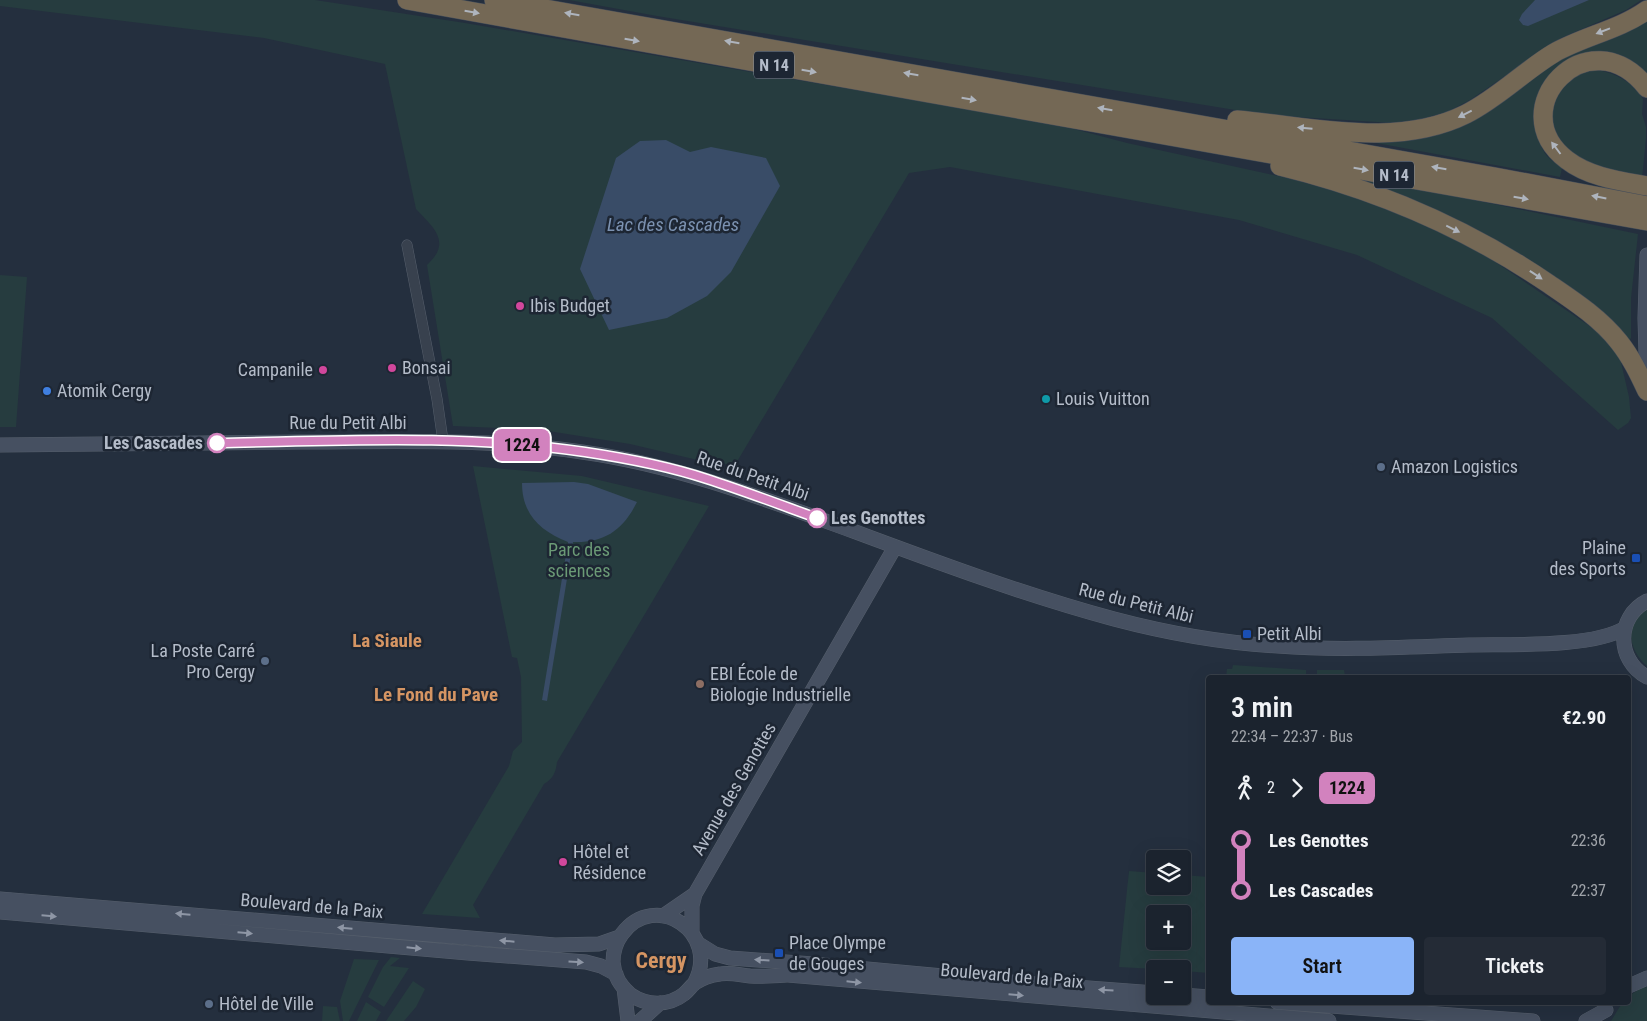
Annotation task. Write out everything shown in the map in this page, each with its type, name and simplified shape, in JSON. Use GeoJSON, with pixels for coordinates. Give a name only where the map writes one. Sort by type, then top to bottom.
{"type":"FeatureCollection","features":[{"type":"Feature","properties":{"kind":"highway","name":"N 14"},"geometry":{"type":"LineString","coordinates":[[407,0],[1147,124],[1495,178],[1647,206]]}},
{"type":"Feature","properties":{"kind":"highway","name":"N 14"},"geometry":{"type":"LineString","coordinates":[[494,0],[1647,221]]}},
{"type":"Feature","properties":{"kind":"highway"},"geometry":{"type":"LineString","coordinates":[[1147,124],[1202,118],[1370,132],[1406,130],[1436,125],[1473,110],[1540,62],[1562,49],[1621,25],[1647,10]]}},
{"type":"Feature","properties":{"kind":"highway"},"geometry":{"type":"LineString","coordinates":[[1647,88],[1633,74],[1616,64],[1599,61],[1588,63],[1568,70],[1554,83],[1545,104],[1543,115],[1544,126],[1552,145],[1568,161],[1580,168],[1609,178],[1647,186]]}},
{"type":"Feature","properties":{"kind":"highway"},"geometry":{"type":"LineString","coordinates":[[1147,124],[1196,148],[1291,169],[1343,183],[1399,204],[1458,231],[1529,270],[1578,304],[1607,329],[1618,342],[1629,357],[1647,393]]}},
{"type":"Feature","properties":{"kind":"main road"},"geometry":{"type":"LineString","coordinates":[[1647,255],[1645,318],[1647,393]]}},
{"type":"Feature","properties":{"kind":"main road","name":"Rue du Petit Albi"},"geometry":{"type":"LineString","coordinates":[[0,445],[443,441],[489,442],[586,452],[705,478],[895,547],[1071,606],[1114,619],[1190,636],[1312,648],[1567,642],[1614,645],[1625,651]]}},
{"type":"Feature","properties":{"kind":"main road","name":"Avenue des Genottes"},"geometry":{"type":"LineString","coordinates":[[692,932],[692,906],[695,894],[895,547]]}},
{"type":"Feature","properties":{"kind":"main road"},"geometry":{"type":"LineString","coordinates":[[1647,600],[1632,612],[1625,628],[1623,641],[1625,651],[1631,663],[1639,672],[1647,677]]}},
{"type":"Feature","properties":{"kind":"main road","name":"Rue du Petit Albi"},"geometry":{"type":"LineString","coordinates":[[1567,642],[1608,635],[1625,628]]}},
{"type":"Feature","properties":{"kind":"main road","name":"Avenue des Genottes"},"geometry":{"type":"LineString","coordinates":[[663,916],[695,894]]}},
{"type":"Feature","properties":{"kind":"main road","name":"Boulevard de la Paix"},"geometry":{"type":"LineString","coordinates":[[0,899],[556,946],[599,944],[620,937]]}},
{"type":"Feature","properties":{"kind":"main road","name":"Boulevard de la Paix"},"geometry":{"type":"LineString","coordinates":[[0,912],[468,954],[586,962],[601,966],[616,974]]}},
{"type":"Feature","properties":{"kind":"main road"},"geometry":{"type":"LineString","coordinates":[[651,916],[663,916],[676,920],[692,932],[699,944],[701,964],[694,984],[679,997],[660,1003],[643,1001],[633,996],[624,988],[616,974],[613,963],[614,952],[620,937],[628,927],[639,920],[651,916]]}},
{"type":"Feature","properties":{"kind":"main road","name":"Boulevard de la Paix"},"geometry":{"type":"LineString","coordinates":[[699,944],[715,954],[730,958],[822,964],[988,981],[1146,992]]}},
{"type":"Feature","properties":{"kind":"main road","name":"Boulevard de la Paix"},"geometry":{"type":"LineString","coordinates":[[694,984],[722,974],[767,977],[788,975],[1329,1021]]}},
{"type":"Feature","properties":{"kind":"main road"},"geometry":{"type":"LineString","coordinates":[[1631,985],[1646,978]]}},
{"type":"Feature","properties":{"kind":"main road"},"geometry":{"type":"LineString","coordinates":[[624,988],[628,1021]]}},
{"type":"Feature","properties":{"kind":"main road"},"geometry":{"type":"LineString","coordinates":[[1191,996],[1206,997]]}},
{"type":"Feature","properties":{"kind":"main road"},"geometry":{"type":"LineString","coordinates":[[640,1021],[660,1003]]}},
{"type":"Feature","properties":{"kind":"main road"},"geometry":{"type":"LineString","coordinates":[[1317,1005],[1532,1021]]}},
{"type":"Feature","properties":{"kind":"main road"},"geometry":{"type":"LineString","coordinates":[[1586,1021],[1607,1011]]}},
{"type":"Feature","properties":{"kind":"street"},"geometry":{"type":"LineString","coordinates":[[406,245],[437,399],[443,441]]}},
{"type":"Feature","properties":{"kind":"green space"},"geometry":{"type":"Polygon","coordinates":[[[0,0],[315,0],[465,23],[961,108],[1074,129],[1127,143],[1292,179],[1359,198],[1440,232],[1485,255],[1588,325],[1607,340],[1620,358],[1629,397],[1631,418],[1628,423],[1618,430],[1492,318],[1357,255],[1239,220],[950,167],[909,173],[735,465],[706,462],[630,444],[542,430],[453,426],[427,265],[438,249],[438,236],[416,209],[385,64],[264,38],[0,6],[0,0]]]}},
{"type":"Feature","properties":{"kind":"green space"},"geometry":{"type":"Polygon","coordinates":[[[569,0],[1641,0],[1626,10],[1561,38],[1470,100],[1447,112],[1421,119],[1393,123],[1266,115],[569,0]]]}},
{"type":"Feature","properties":{"kind":"green space"},"geometry":{"type":"Polygon","coordinates":[[[1647,19],[1647,78],[1625,60],[1617,56],[1599,53],[1583,55],[1567,62],[1554,72],[1544,86],[1537,101],[1535,118],[1541,146],[1545,154],[1562,168],[1560,177],[1371,142],[1400,137],[1647,19]]]}},
{"type":"Feature","properties":{"kind":"green space"},"geometry":{"type":"Polygon","coordinates":[[[1598,70],[1612,74],[1629,83],[1643,99],[1642,114],[1646,127],[1646,138],[1642,179],[1607,170],[1580,160],[1571,153],[1554,131],[1552,108],[1555,98],[1561,89],[1577,76],[1598,70]]]}},
{"type":"Feature","properties":{"kind":"green space"},"geometry":{"type":"Polygon","coordinates":[[[1356,178],[1450,195],[1638,234],[1631,298],[1631,338],[1628,342],[1611,322],[1356,178]]]}},
{"type":"Feature","properties":{"kind":"green space"},"geometry":{"type":"Polygon","coordinates":[[[0,275],[27,277],[16,427],[0,427],[0,275]]]}},
{"type":"Feature","properties":{"kind":"green space","name":"Parc des sciences"},"geometry":{"type":"Polygon","coordinates":[[[473,466],[582,476],[709,506],[557,762],[554,775],[544,784],[473,905],[480,918],[422,914],[509,766],[513,751],[522,742],[521,677],[517,658],[512,657],[473,466]]]}},
{"type":"Feature","properties":{"kind":"green space"},"geometry":{"type":"Polygon","coordinates":[[[1647,610],[1647,666],[1636,653],[1631,637],[1634,622],[1647,610]]]}},
{"type":"Feature","properties":{"kind":"green space"},"geometry":{"type":"Polygon","coordinates":[[[1233,665],[1306,670],[1306,675],[1226,675],[1227,669],[1232,669],[1233,665]]]}},
{"type":"Feature","properties":{"kind":"green space"},"geometry":{"type":"Polygon","coordinates":[[[1317,670],[1344,670],[1345,675],[1317,675],[1317,670]]]}},
{"type":"Feature","properties":{"kind":"green space"},"geometry":{"type":"Polygon","coordinates":[[[1129,871],[1146,872],[1146,895],[1191,895],[1191,876],[1206,877],[1206,973],[1191,972],[1191,960],[1146,960],[1146,968],[1119,967],[1129,871]]]}},
{"type":"Feature","properties":{"kind":"green space"},"geometry":{"type":"Polygon","coordinates":[[[391,957],[400,958],[390,966],[409,968],[384,1007],[368,997],[383,967],[391,957]]]}},
{"type":"Feature","properties":{"kind":"green space"},"geometry":{"type":"Polygon","coordinates":[[[354,959],[379,960],[349,1021],[343,1021],[340,1001],[354,959]]]}},
{"type":"Feature","properties":{"kind":"green space"},"geometry":{"type":"Polygon","coordinates":[[[413,981],[425,989],[416,1007],[404,1021],[386,1021],[413,981]]]}},
{"type":"Feature","properties":{"kind":"green space"},"geometry":{"type":"Polygon","coordinates":[[[1647,987],[1647,1021],[1611,1021],[1621,1005],[1631,1005],[1631,995],[1641,988],[1647,987]]]}},
{"type":"Feature","properties":{"kind":"green space"},"geometry":{"type":"Polygon","coordinates":[[[366,1002],[381,1012],[376,1021],[357,1021],[366,1002]]]}},
{"type":"Feature","properties":{"kind":"green space"},"geometry":{"type":"Polygon","coordinates":[[[323,1006],[337,1007],[340,1021],[322,1021],[323,1006]]]}},
{"type":"Feature","properties":{"kind":"water"},"geometry":{"type":"Polygon","coordinates":[[[1535,0],[1589,0],[1528,26],[1523,25],[1519,20],[1535,0]]]}},
{"type":"Feature","properties":{"kind":"water","name":"Lac des Cascades"},"geometry":{"type":"Polygon","coordinates":[[[666,140],[690,152],[711,147],[766,158],[780,186],[731,272],[707,296],[667,318],[609,330],[580,269],[616,158],[640,141],[666,140]]]}},
{"type":"Feature","properties":{"kind":"water"},"geometry":{"type":"Polygon","coordinates":[[[574,482],[588,484],[637,502],[626,520],[612,533],[595,540],[573,542],[547,701],[542,700],[568,542],[549,533],[534,520],[525,504],[522,483],[574,482]]]}},
{"type":"Feature","properties":{"kind":"bus line","name":"1224"},"geometry":{"type":"LineString","coordinates":[[217,443],[489,442],[586,452],[630,460],[705,478],[817,518]]}},
{"type":"Feature","properties":{"kind":"place","name":"Ibis Budget"},"geometry":{"type":"Point","coordinates":[520,306]}},
{"type":"Feature","properties":{"kind":"place","name":"Bonsai"},"geometry":{"type":"Point","coordinates":[392,368]}},
{"type":"Feature","properties":{"kind":"place","name":"Campanile"},"geometry":{"type":"Point","coordinates":[323,370]}},
{"type":"Feature","properties":{"kind":"place","name":"Atomik Cergy"},"geometry":{"type":"Point","coordinates":[47,391]}},
{"type":"Feature","properties":{"kind":"place","name":"Louis Vuitton"},"geometry":{"type":"Point","coordinates":[1046,399]}},
{"type":"Feature","properties":{"kind":"place","name":"Les Cascades"},"geometry":{"type":"Point","coordinates":[217,443]}},
{"type":"Feature","properties":{"kind":"place","name":"Amazon Logistics"},"geometry":{"type":"Point","coordinates":[1381,467]}},
{"type":"Feature","properties":{"kind":"place","name":"Les Genottes"},"geometry":{"type":"Point","coordinates":[817,518]}},
{"type":"Feature","properties":{"kind":"place","name":"Plaine des Sports"},"geometry":{"type":"Point","coordinates":[1636,558]}},
{"type":"Feature","properties":{"kind":"place","name":"Petit Albi"},"geometry":{"type":"Point","coordinates":[1247,634]}},
{"type":"Feature","properties":{"kind":"place","name":"La Poste Carré Pro Cergy"},"geometry":{"type":"Point","coordinates":[265,661]}},
{"type":"Feature","properties":{"kind":"place","name":"EBI École de Biologie Industrielle"},"geometry":{"type":"Point","coordinates":[700,684]}},
{"type":"Feature","properties":{"kind":"place","name":"Hôtel et Résidence"},"geometry":{"type":"Point","coordinates":[563,862]}},
{"type":"Feature","properties":{"kind":"place","name":"Place Olympe de Gouges"},"geometry":{"type":"Point","coordinates":[779,953]}},
{"type":"Feature","properties":{"kind":"place","name":"Hôtel de Ville"},"geometry":{"type":"Point","coordinates":[209,1004]}},
{"type":"Feature","properties":{"kind":"district","name":"La Siaule"},"geometry":{"type":"Point","coordinates":[387,640]}},
{"type":"Feature","properties":{"kind":"district","name":"Le Fond du Pave"},"geometry":{"type":"Point","coordinates":[436,694]}},
{"type":"Feature","properties":{"kind":"district","name":"Cergy"},"geometry":{"type":"Point","coordinates":[661,960]}}]}
